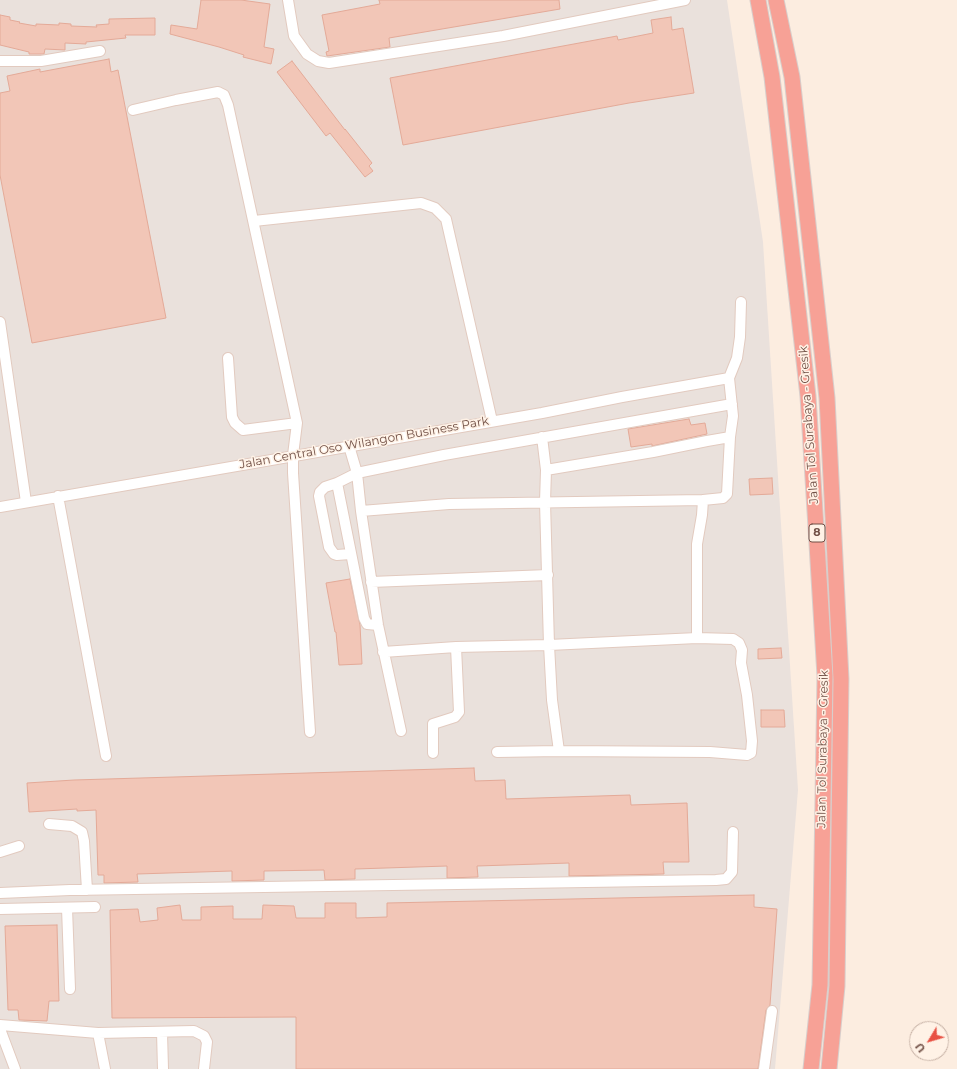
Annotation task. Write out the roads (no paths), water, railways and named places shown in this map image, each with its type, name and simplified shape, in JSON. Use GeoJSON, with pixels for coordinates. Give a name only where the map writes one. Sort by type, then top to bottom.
{"type":"FeatureCollection","features":[{"type":"Feature","properties":{"kind":"highway","name":"Jalan Tol Surabaya - Gresik"},"geometry":{"type":"LineString","coordinates":[[758,0],[772,77],[808,396],[825,676],[820,985],[811,1069]]}},
{"type":"Feature","properties":{"kind":"highway","name":"Jalan Tol Surabaya - Gresik"},"geometry":{"type":"LineString","coordinates":[[776,0],[792,77],[827,398],[840,648],[841,679],[837,986],[829,1069]]}},
{"type":"Feature","properties":{"kind":"lane"},"geometry":{"type":"LineString","coordinates":[[288,0],[294,36],[307,54],[318,61],[329,63],[503,36],[685,0]]}},
{"type":"Feature","properties":{"kind":"lane"},"geometry":{"type":"LineString","coordinates":[[0,61],[41,61],[100,51]]}},
{"type":"Feature","properties":{"kind":"lane"},"geometry":{"type":"LineString","coordinates":[[133,110],[218,92],[224,95],[228,104],[298,422],[293,455],[293,473],[310,732]]}},
{"type":"Feature","properties":{"kind":"lane"},"geometry":{"type":"LineString","coordinates":[[254,221],[421,203],[435,208],[446,219],[492,421]]}},
{"type":"Feature","properties":{"kind":"lane"},"geometry":{"type":"LineString","coordinates":[[361,511],[449,504],[703,500],[723,498],[727,494],[730,437],[733,416],[729,378],[737,358],[740,337],[741,302]]}},
{"type":"Feature","properties":{"kind":"lane"},"geometry":{"type":"LineString","coordinates":[[0,322],[26,502]]}},
{"type":"Feature","properties":{"kind":"lane"},"geometry":{"type":"LineString","coordinates":[[228,358],[232,417],[235,423],[242,430],[298,422]]}},
{"type":"Feature","properties":{"kind":"lane","name":"Jalan Central Oso Wilangon Business Park"},"geometry":{"type":"LineString","coordinates":[[0,506],[542,413],[729,378]]}},
{"type":"Feature","properties":{"kind":"lane"},"geometry":{"type":"LineString","coordinates":[[350,554],[334,554],[329,547],[318,496],[325,487],[337,484],[357,473],[444,455],[732,404]]}},
{"type":"Feature","properties":{"kind":"lane"},"geometry":{"type":"LineString","coordinates":[[542,437],[546,470],[545,502],[549,645],[552,700],[559,751]]}},
{"type":"Feature","properties":{"kind":"lane"},"geometry":{"type":"LineString","coordinates":[[546,470],[730,437]]}},
{"type":"Feature","properties":{"kind":"lane"},"geometry":{"type":"LineString","coordinates":[[349,446],[357,473],[361,511],[378,625],[401,731]]}},
{"type":"Feature","properties":{"kind":"lane"},"geometry":{"type":"LineString","coordinates":[[337,484],[364,618],[367,624],[378,625]]}},
{"type":"Feature","properties":{"kind":"lane"},"geometry":{"type":"LineString","coordinates":[[58,496],[106,756]]}},
{"type":"Feature","properties":{"kind":"lane"},"geometry":{"type":"LineString","coordinates":[[697,638],[697,544],[703,500]]}},
{"type":"Feature","properties":{"kind":"lane"},"geometry":{"type":"LineString","coordinates":[[371,582],[548,575]]}},
{"type":"Feature","properties":{"kind":"lane"},"geometry":{"type":"LineString","coordinates":[[383,652],[456,647],[549,645],[697,638],[733,639],[739,643],[742,650],[741,663],[747,695],[752,741],[751,753],[747,755],[710,752],[498,752]]}},
{"type":"Feature","properties":{"kind":"lane"},"geometry":{"type":"LineString","coordinates":[[433,753],[433,724],[455,718],[459,712],[456,647]]}},
{"type":"Feature","properties":{"kind":"lane"},"geometry":{"type":"LineString","coordinates":[[49,824],[72,826],[82,832],[84,841],[87,890]]}},
{"type":"Feature","properties":{"kind":"lane"},"geometry":{"type":"LineString","coordinates":[[0,893],[70,890],[716,880],[726,879],[732,872],[733,832]]}},
{"type":"Feature","properties":{"kind":"lane"},"geometry":{"type":"LineString","coordinates":[[0,852],[19,846]]}},
{"type":"Feature","properties":{"kind":"lane"},"geometry":{"type":"LineString","coordinates":[[0,909],[95,907]]}},
{"type":"Feature","properties":{"kind":"lane"},"geometry":{"type":"LineString","coordinates":[[67,908],[70,990]]}},
{"type":"Feature","properties":{"kind":"lane"},"geometry":{"type":"LineString","coordinates":[[764,1069],[772,1011]]}},
{"type":"Feature","properties":{"kind":"lane"},"geometry":{"type":"LineString","coordinates":[[0,1024],[98,1033],[194,1031],[204,1036],[207,1042],[204,1069]]}},
{"type":"Feature","properties":{"kind":"lane"},"geometry":{"type":"LineString","coordinates":[[0,1029],[15,1069]]}},
{"type":"Feature","properties":{"kind":"lane"},"geometry":{"type":"LineString","coordinates":[[162,1032],[163,1069]]}},
{"type":"Feature","properties":{"kind":"lane"},"geometry":{"type":"LineString","coordinates":[[98,1033],[105,1069]]}}]}
